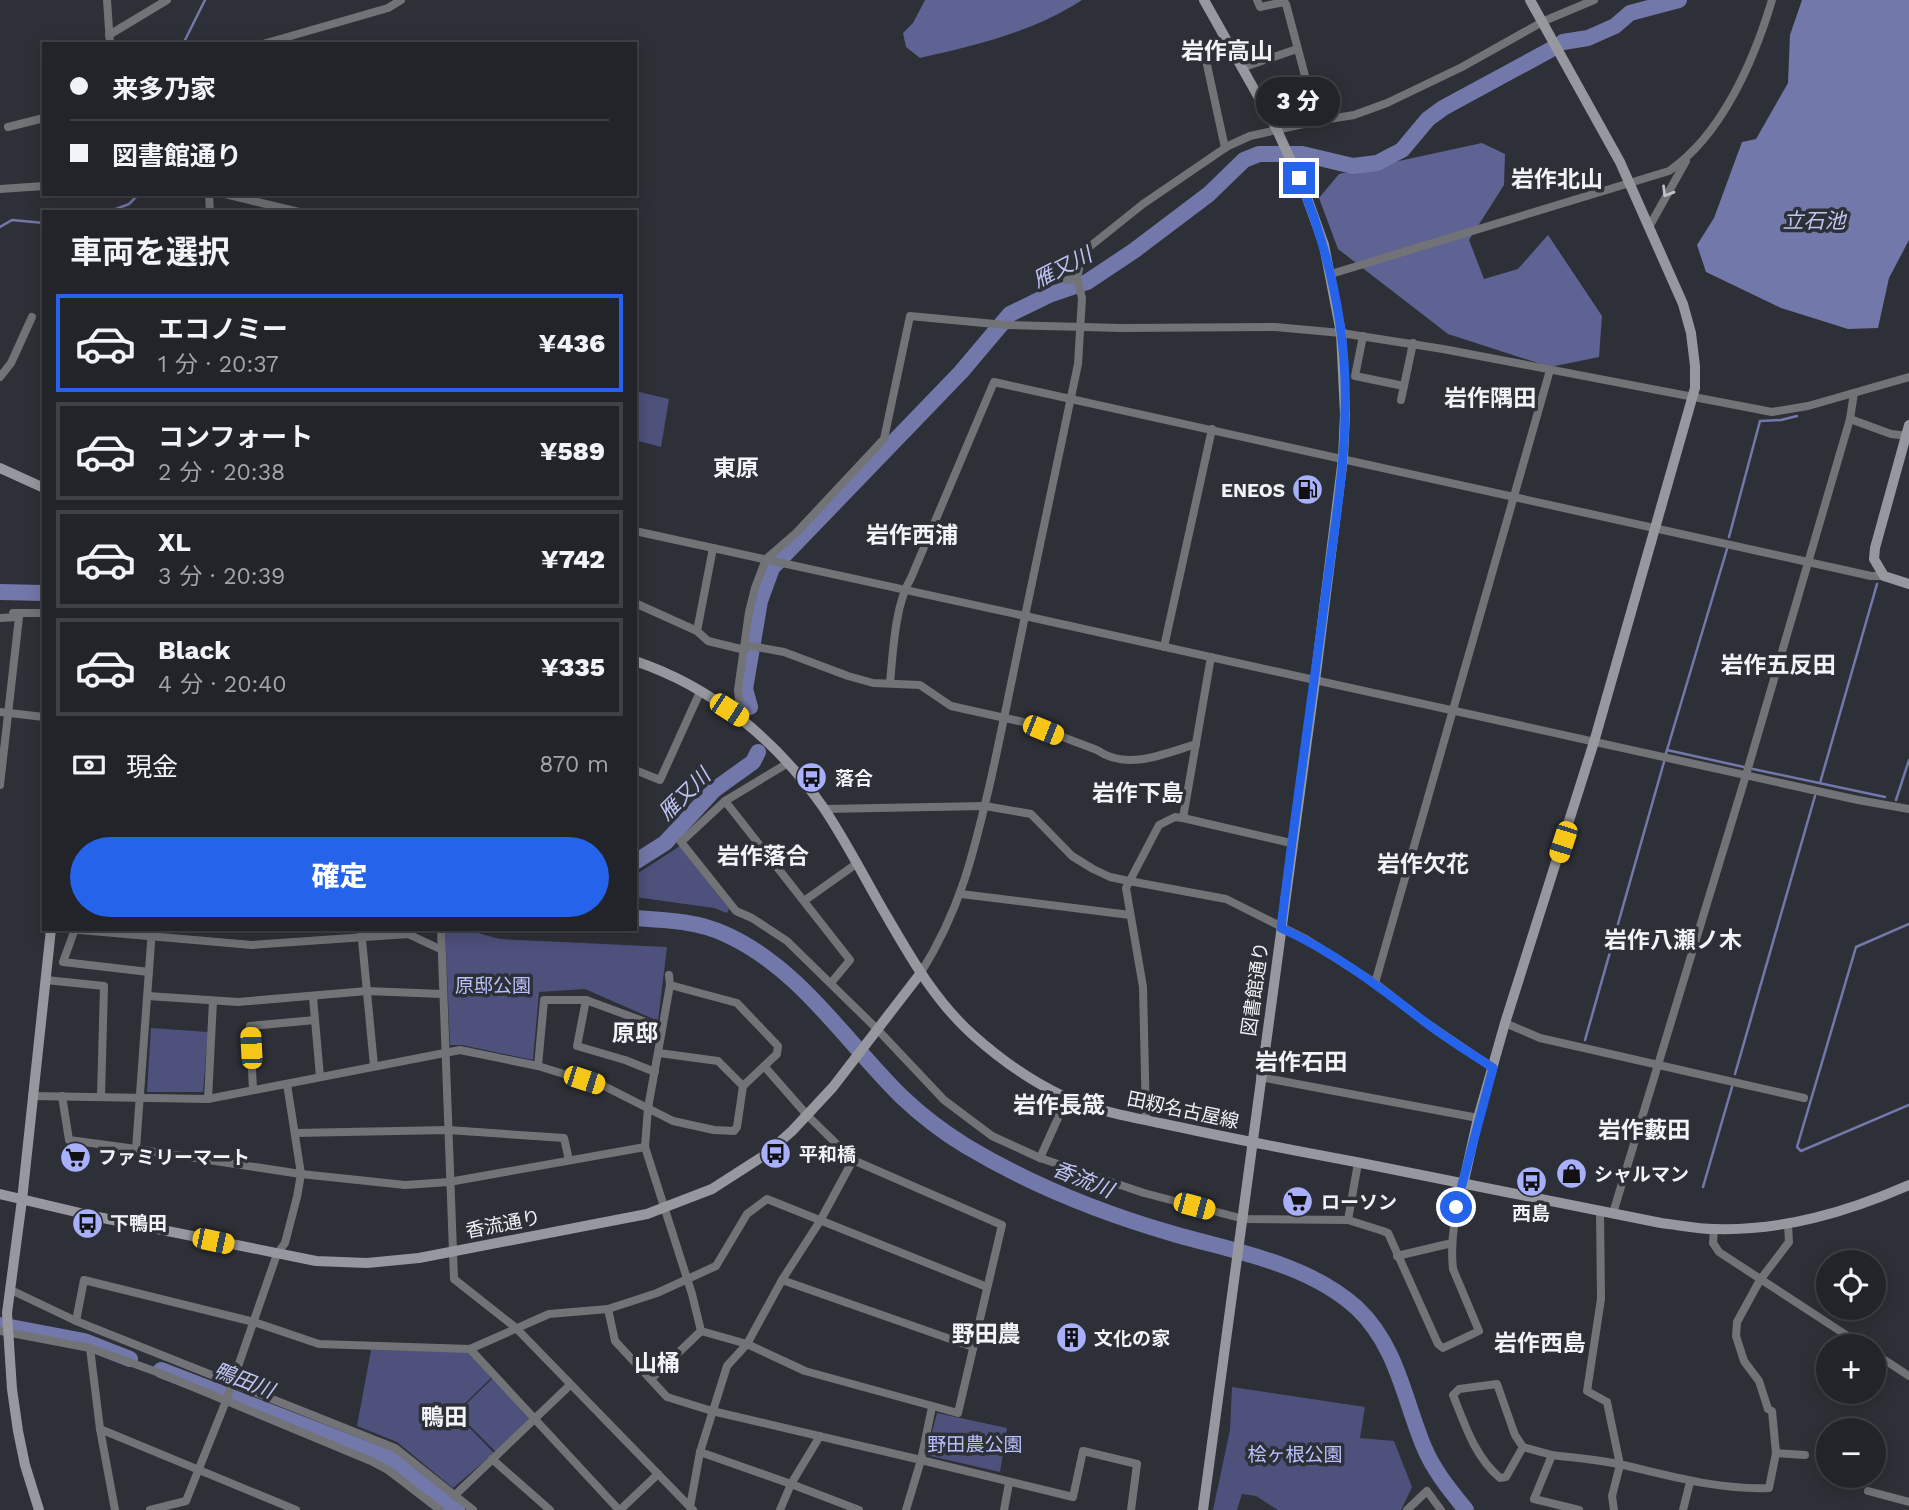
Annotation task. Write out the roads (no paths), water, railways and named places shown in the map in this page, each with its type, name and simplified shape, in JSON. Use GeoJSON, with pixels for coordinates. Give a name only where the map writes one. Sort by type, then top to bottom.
{"type":"FeatureCollection","features":[{"type":"Feature","properties":{"kind":"street"},"geometry":{"type":"LineString","coordinates":[[107,0],[110,40]]}},
{"type":"Feature","properties":{"kind":"street"},"geometry":{"type":"LineString","coordinates":[[110,40],[167,0]]}},
{"type":"Feature","properties":{"kind":"street"},"geometry":{"type":"LineString","coordinates":[[270,42],[387,8],[401,0]]}},
{"type":"Feature","properties":{"kind":"street","name":"図書館通り"},"geometry":{"type":"LineString","coordinates":[[1203,1510],[1315,681],[1343,458],[1345,404],[1341,333],[1331,274],[1315,219],[1277,130],[1204,0]]}},
{"type":"Feature","properties":{"kind":"street"},"geometry":{"type":"LineString","coordinates":[[1257,0],[1260,8],[1284,2],[1286,4],[1317,121]]}},
{"type":"Feature","properties":{"kind":"street"},"geometry":{"type":"LineString","coordinates":[[788,763],[725,801],[681,842],[736,911],[787,941],[944,1100],[992,1136],[1040,1158],[1144,1193],[1244,1219],[1348,1220],[1388,1233],[1438,1344],[1443,1348],[1479,1331],[1453,1269],[1452,1243],[1456,1207],[1478,1118],[1594,741],[1693,397],[1695,366],[1691,333],[1683,304],[1630,184],[1530,0]]}},
{"type":"Feature","properties":{"kind":"street"},"geometry":{"type":"LineString","coordinates":[[920,974],[940,943],[961,894],[977,845],[1072,398],[1082,327],[1077,279],[1082,256],[1088,248],[1143,204],[1225,148],[1250,136],[1354,116],[1387,103],[1462,68],[1544,22],[1594,0]]}},
{"type":"Feature","properties":{"kind":"street"},"geometry":{"type":"LineString","coordinates":[[1649,227],[1687,158],[1723,110],[1753,57],[1772,0]]}},
{"type":"Feature","properties":{"kind":"street"},"geometry":{"type":"LineString","coordinates":[[1241,68],[1297,49]]}},
{"type":"Feature","properties":{"kind":"street"},"geometry":{"type":"LineString","coordinates":[[1203,51],[1225,148]]}},
{"type":"Feature","properties":{"kind":"street"},"geometry":{"type":"LineString","coordinates":[[8,127],[42,118]]}},
{"type":"Feature","properties":{"kind":"street"},"geometry":{"type":"LineString","coordinates":[[1331,274],[1513,217],[1630,184],[1669,171],[1687,158]]}},
{"type":"Feature","properties":{"kind":"street"},"geometry":{"type":"LineString","coordinates":[[0,189],[42,186]]}},
{"type":"Feature","properties":{"kind":"street"},"geometry":{"type":"LineString","coordinates":[[233,196],[291,210]]}},
{"type":"Feature","properties":{"kind":"street"},"geometry":{"type":"LineString","coordinates":[[1067,280],[1077,279]]}},
{"type":"Feature","properties":{"kind":"street"},"geometry":{"type":"LineString","coordinates":[[741,718],[738,691],[752,600],[767,559],[796,533],[884,439],[910,316],[1001,324],[1082,327],[1275,327],[1341,333],[1413,344],[1772,412],[1909,377]]}},
{"type":"Feature","properties":{"kind":"street"},"geometry":{"type":"LineString","coordinates":[[0,377],[11,363],[32,317]]}},
{"type":"Feature","properties":{"kind":"street"},"geometry":{"type":"LineString","coordinates":[[1363,336],[1355,376],[1404,386]]}},
{"type":"Feature","properties":{"kind":"street"},"geometry":{"type":"LineString","coordinates":[[1401,400],[1413,344]]}},
{"type":"Feature","properties":{"kind":"street"},"geometry":{"type":"LineString","coordinates":[[1375,983],[1550,370]]}},
{"type":"Feature","properties":{"kind":"street"},"geometry":{"type":"LineString","coordinates":[[890,683],[892,653],[904,590],[994,382],[1871,576],[1884,576],[1909,584]]}},
{"type":"Feature","properties":{"kind":"street"},"geometry":{"type":"LineString","coordinates":[[1613,1213],[1746,775],[1850,419],[1854,393]]}},
{"type":"Feature","properties":{"kind":"street"},"geometry":{"type":"LineString","coordinates":[[1850,419],[1891,434],[1908,433],[1875,548],[1874,559],[1884,576]]}},
{"type":"Feature","properties":{"kind":"street"},"geometry":{"type":"LineString","coordinates":[[1164,647],[1212,429]]}},
{"type":"Feature","properties":{"kind":"street"},"geometry":{"type":"LineString","coordinates":[[0,468],[42,487]]}},
{"type":"Feature","properties":{"kind":"street"},"geometry":{"type":"LineString","coordinates":[[637,531],[1909,809]]}},
{"type":"Feature","properties":{"kind":"street"},"geometry":{"type":"LineString","coordinates":[[697,631],[713,548]]}},
{"type":"Feature","properties":{"kind":"street"},"geometry":{"type":"LineString","coordinates":[[637,604],[697,631],[708,641],[784,652],[873,683],[920,685],[951,706],[1023,722],[1097,750],[1108,757],[1143,761],[1196,744]]}},
{"type":"Feature","properties":{"kind":"street"},"geometry":{"type":"LineString","coordinates":[[0,615],[42,613]]}},
{"type":"Feature","properties":{"kind":"street"},"geometry":{"type":"LineString","coordinates":[[0,615],[19,617],[4,713],[0,785]]}},
{"type":"Feature","properties":{"kind":"street"},"geometry":{"type":"LineString","coordinates":[[1183,818],[1212,657]]}},
{"type":"Feature","properties":{"kind":"street","name":"田籾名古屋線"},"geometry":{"type":"LineString","coordinates":[[637,661],[700,692],[741,718],[788,763],[824,808],[920,974],[955,1017],[973,1035],[1022,1073],[1067,1098],[1146,1121],[1253,1143],[1600,1211],[1714,1229],[1788,1225],[1846,1210],[1909,1185]]}},
{"type":"Feature","properties":{"kind":"street"},"geometry":{"type":"LineString","coordinates":[[637,771],[660,780],[700,692]]}},
{"type":"Feature","properties":{"kind":"street"},"geometry":{"type":"LineString","coordinates":[[4,713],[42,717]]}},
{"type":"Feature","properties":{"kind":"street"},"geometry":{"type":"LineString","coordinates":[[725,801],[850,960],[831,983]]}},
{"type":"Feature","properties":{"kind":"street"},"geometry":{"type":"LineString","coordinates":[[824,808],[985,806],[1031,814],[1083,863],[1110,877],[1226,899],[1304,938],[1375,983],[1429,1025],[1493,1068]]}},
{"type":"Feature","properties":{"kind":"street"},"geometry":{"type":"LineString","coordinates":[[1146,1121],[1143,987],[1126,888],[1129,881],[1159,825],[1175,817],[1291,843]]}},
{"type":"Feature","properties":{"kind":"street"},"geometry":{"type":"LineString","coordinates":[[804,901],[856,864]]}},
{"type":"Feature","properties":{"kind":"street"},"geometry":{"type":"LineString","coordinates":[[961,894],[1130,915]]}},
{"type":"Feature","properties":{"kind":"street"},"geometry":{"type":"LineString","coordinates":[[39,1510],[18,1431],[5,1332],[51,931]]}},
{"type":"Feature","properties":{"kind":"street"},"geometry":{"type":"LineString","coordinates":[[72,931],[63,961],[149,972]]}},
{"type":"Feature","properties":{"kind":"street"},"geometry":{"type":"LineString","coordinates":[[92,931],[151,934],[252,945],[362,933],[408,934],[440,949]]}},
{"type":"Feature","properties":{"kind":"street"},"geometry":{"type":"LineString","coordinates":[[441,931],[454,1279],[516,1328],[692,1508]]}},
{"type":"Feature","properties":{"kind":"street"},"geometry":{"type":"LineString","coordinates":[[362,933],[374,1066]]}},
{"type":"Feature","properties":{"kind":"street"},"geometry":{"type":"LineString","coordinates":[[136,1149],[151,934]]}},
{"type":"Feature","properties":{"kind":"street","name":"香流通り"},"geometry":{"type":"LineString","coordinates":[[0,1194],[277,1254],[316,1261],[367,1263],[453,1252],[647,1214],[712,1189],[765,1155],[807,1115],[849,1066],[920,974]]}},
{"type":"Feature","properties":{"kind":"street"},"geometry":{"type":"LineString","coordinates":[[669,975],[670,985],[648,1108],[645,1147],[701,1331]]}},
{"type":"Feature","properties":{"kind":"street"},"geometry":{"type":"LineString","coordinates":[[46,981],[104,986],[101,1097]]}},
{"type":"Feature","properties":{"kind":"street"},"geometry":{"type":"LineString","coordinates":[[32,1096],[208,1100],[460,1050],[538,1066],[607,1087],[673,1121],[714,1130],[734,1131],[737,1127],[743,1086],[777,1054],[778,1046],[737,1003],[670,985]]}},
{"type":"Feature","properties":{"kind":"street"},"geometry":{"type":"LineString","coordinates":[[148,996],[238,1002],[367,991],[442,994]]}},
{"type":"Feature","properties":{"kind":"street"},"geometry":{"type":"LineString","coordinates":[[313,997],[320,1077]]}},
{"type":"Feature","properties":{"kind":"street"},"geometry":{"type":"LineString","coordinates":[[538,1066],[544,1000],[586,999],[662,1028]]}},
{"type":"Feature","properties":{"kind":"street"},"geometry":{"type":"LineString","coordinates":[[586,999],[577,1046],[655,1072]]}},
{"type":"Feature","properties":{"kind":"street"},"geometry":{"type":"LineString","coordinates":[[208,1100],[213,1001]]}},
{"type":"Feature","properties":{"kind":"street"},"geometry":{"type":"LineString","coordinates":[[253,1090],[250,1026],[316,1020]]}},
{"type":"Feature","properties":{"kind":"street"},"geometry":{"type":"LineString","coordinates":[[1506,1023],[1540,1038],[1804,1098]]}},
{"type":"Feature","properties":{"kind":"street"},"geometry":{"type":"LineString","coordinates":[[659,1053],[718,1061],[743,1086]]}},
{"type":"Feature","properties":{"kind":"street"},"geometry":{"type":"LineString","coordinates":[[701,1331],[747,1344],[805,1371],[958,1413],[1002,1225],[853,1160],[807,1115],[764,1066]]}},
{"type":"Feature","properties":{"kind":"street"},"geometry":{"type":"LineString","coordinates":[[1260,1077],[1478,1118]]}},
{"type":"Feature","properties":{"kind":"street"},"geometry":{"type":"LineString","coordinates":[[186,1502],[226,1401],[277,1254],[285,1243],[297,1197],[301,1174],[287,1084]]}},
{"type":"Feature","properties":{"kind":"street"},"geometry":{"type":"LineString","coordinates":[[62,1096],[69,1140],[301,1174],[405,1185],[449,1182],[645,1147]]}},
{"type":"Feature","properties":{"kind":"street"},"geometry":{"type":"LineString","coordinates":[[1040,1158],[1067,1098]]}},
{"type":"Feature","properties":{"kind":"street"},"geometry":{"type":"LineString","coordinates":[[295,1133],[449,1130],[564,1138],[569,1160]]}},
{"type":"Feature","properties":{"kind":"street"},"geometry":{"type":"LineString","coordinates":[[692,1508],[700,1452],[727,1366],[747,1344],[853,1160]]}},
{"type":"Feature","properties":{"kind":"street"},"geometry":{"type":"LineString","coordinates":[[1348,1220],[1358,1163]]}},
{"type":"Feature","properties":{"kind":"street"},"geometry":{"type":"LineString","coordinates":[[76,1321],[84,1280],[254,1322],[319,1344],[470,1349],[549,1314],[608,1309],[657,1293],[716,1266],[747,1214],[767,1199],[987,1287]]}},
{"type":"Feature","properties":{"kind":"street"},"geometry":{"type":"LineString","coordinates":[[1600,1211],[1601,1299],[1587,1391],[1607,1402],[1620,1465],[1612,1496],[1614,1510]]}},
{"type":"Feature","properties":{"kind":"street"},"geometry":{"type":"LineString","coordinates":[[1523,1447],[1506,1477],[1500,1478],[1488,1468],[1474,1446],[1453,1395],[1459,1390],[1497,1384],[1515,1435],[1523,1447],[1552,1455],[1620,1465],[1690,1482],[1748,1489],[1769,1488],[1776,1453],[1772,1411],[1768,1409],[1759,1381],[1744,1361],[1736,1336],[1737,1322],[1760,1280],[1789,1242],[1788,1225]]}},
{"type":"Feature","properties":{"kind":"street"},"geometry":{"type":"LineString","coordinates":[[1714,1229],[1713,1243],[1716,1250],[1844,1334]]}},
{"type":"Feature","properties":{"kind":"street"},"geometry":{"type":"LineString","coordinates":[[1397,1256],[1452,1243]]}},
{"type":"Feature","properties":{"kind":"street"},"geometry":{"type":"LineString","coordinates":[[782,1280],[973,1347]]}},
{"type":"Feature","properties":{"kind":"street"},"geometry":{"type":"LineString","coordinates":[[11,1290],[76,1321],[395,1448],[472,1510]]}},
{"type":"Feature","properties":{"kind":"street"},"geometry":{"type":"LineString","coordinates":[[608,1309],[615,1341],[667,1397],[712,1411],[1073,1497],[1083,1451],[1137,1464],[1131,1510]]}},
{"type":"Feature","properties":{"kind":"street"},"geometry":{"type":"LineString","coordinates":[[651,1379],[701,1331]]}},
{"type":"Feature","properties":{"kind":"street"},"geometry":{"type":"LineString","coordinates":[[5,1332],[90,1348],[157,1372],[388,1469],[440,1510]]}},
{"type":"Feature","properties":{"kind":"street"},"geometry":{"type":"LineString","coordinates":[[90,1348],[100,1429],[115,1510]]}},
{"type":"Feature","properties":{"kind":"street"},"geometry":{"type":"LineString","coordinates":[[470,1349],[620,1510],[658,1474]]}},
{"type":"Feature","properties":{"kind":"street"},"geometry":{"type":"LineString","coordinates":[[1886,1360],[1909,1374]]}},
{"type":"Feature","properties":{"kind":"street"},"geometry":{"type":"LineString","coordinates":[[454,1496],[570,1385]]}},
{"type":"Feature","properties":{"kind":"street"},"geometry":{"type":"LineString","coordinates":[[906,1510],[921,1460],[932,1407]]}},
{"type":"Feature","properties":{"kind":"street"},"geometry":{"type":"LineString","coordinates":[[100,1429],[296,1510]]}},
{"type":"Feature","properties":{"kind":"street"},"geometry":{"type":"LineString","coordinates":[[780,1510],[790,1484],[820,1436]]}},
{"type":"Feature","properties":{"kind":"street"},"geometry":{"type":"LineString","coordinates":[[700,1452],[859,1510]]}},
{"type":"Feature","properties":{"kind":"street"},"geometry":{"type":"LineString","coordinates":[[1776,1453],[1805,1455]]}},
{"type":"Feature","properties":{"kind":"street"},"geometry":{"type":"LineString","coordinates":[[1552,1455],[1534,1499],[1579,1510]]}},
{"type":"Feature","properties":{"kind":"street"},"geometry":{"type":"LineString","coordinates":[[492,1459],[550,1510]]}},
{"type":"Feature","properties":{"kind":"street"},"geometry":{"type":"LineString","coordinates":[[1683,1510],[1690,1482]]}},
{"type":"Feature","properties":{"kind":"street"},"geometry":{"type":"LineString","coordinates":[[1004,1510],[1009,1483]]}},
{"type":"Feature","properties":{"kind":"street"},"geometry":{"type":"LineString","coordinates":[[1408,1510],[1427,1491],[1441,1510]]}},
{"type":"Feature","properties":{"kind":"street"},"geometry":{"type":"LineString","coordinates":[[1868,1491],[1909,1502]]}},
{"type":"Feature","properties":{"kind":"street"},"geometry":{"type":"LineString","coordinates":[[150,1510],[186,1502]]}},
{"type":"Feature","properties":{"kind":"street"},"geometry":{"type":"LineString","coordinates":[[186,1502],[191,1510]]}},
{"type":"Feature","properties":{"kind":"water","name":"立石池"},"geometry":{"type":"Polygon","coordinates":[[[1802,0],[1909,0],[1909,240],[1889,278],[1878,328],[1848,329],[1781,308],[1706,272],[1697,245],[1714,218],[1742,142],[1756,139],[1788,83],[1790,35],[1802,0]]]}},
{"type":"Feature","properties":{"kind":"waterway"},"geometry":{"type":"LineString","coordinates":[[184,42],[205,0]]}},
{"type":"Feature","properties":{"kind":"waterway","name":"雁又川"},"geometry":{"type":"LineString","coordinates":[[1563,42],[1588,38],[1615,26],[1630,13],[1679,0]]}},
{"type":"Feature","properties":{"kind":"waterway","name":"雁又川"},"geometry":{"type":"LineString","coordinates":[[750,707],[745,689],[760,601],[772,568],[961,372],[1010,314],[1049,295],[1087,282],[1135,250],[1209,194],[1244,160],[1259,154],[1302,154],[1353,166],[1377,163],[1402,150],[1428,119],[1443,108],[1550,50]]}},
{"type":"Feature","properties":{"kind":"waterway"},"geometry":{"type":"LineString","coordinates":[[113,210],[129,204],[137,196]]}},
{"type":"Feature","properties":{"kind":"waterway"},"geometry":{"type":"LineString","coordinates":[[0,227],[12,220],[42,223]]}},
{"type":"Feature","properties":{"kind":"waterway"},"geometry":{"type":"LineString","coordinates":[[1729,537],[1760,421],[1797,416]]}},
{"type":"Feature","properties":{"kind":"waterway"},"geometry":{"type":"LineString","coordinates":[[1667,750],[1727,549]]}},
{"type":"Feature","properties":{"kind":"waterway"},"geometry":{"type":"LineString","coordinates":[[1820,783],[1877,584]]}},
{"type":"Feature","properties":{"kind":"waterway","name":"香流川"},"geometry":{"type":"LineString","coordinates":[[0,592],[42,593]]}},
{"type":"Feature","properties":{"kind":"waterway"},"geometry":{"type":"LineString","coordinates":[[1666,753],[1667,750],[1744,767]]}},
{"type":"Feature","properties":{"kind":"waterway","name":"雁又川"},"geometry":{"type":"LineString","coordinates":[[637,861],[665,843],[714,790],[753,762],[758,752]]}},
{"type":"Feature","properties":{"kind":"waterway"},"geometry":{"type":"LineString","coordinates":[[1896,800],[1909,760]]}},
{"type":"Feature","properties":{"kind":"waterway"},"geometry":{"type":"LineString","coordinates":[[1585,1040],[1664,762]]}},
{"type":"Feature","properties":{"kind":"waterway"},"geometry":{"type":"LineString","coordinates":[[1753,769],[1885,797]]}},
{"type":"Feature","properties":{"kind":"waterway"},"geometry":{"type":"LineString","coordinates":[[1735,1074],[1815,796]]}},
{"type":"Feature","properties":{"kind":"waterway","name":"香流川"},"geometry":{"type":"LineString","coordinates":[[637,918],[703,926],[752,948],[799,986],[909,1104],[949,1135],[991,1160],[1093,1207],[1147,1226],[1270,1261],[1316,1280],[1337,1293],[1357,1308],[1382,1339],[1391,1356],[1428,1456],[1466,1510]]}},
{"type":"Feature","properties":{"kind":"waterway"},"geometry":{"type":"LineString","coordinates":[[1909,924],[1856,947],[1797,1147],[1801,1151],[1909,1105]]}},
{"type":"Feature","properties":{"kind":"waterway"},"geometry":{"type":"LineString","coordinates":[[1703,1187],[1732,1087]]}},
{"type":"Feature","properties":{"kind":"waterway","name":"鴨田川"},"geometry":{"type":"LineString","coordinates":[[0,1325],[84,1341],[130,1359]]}},
{"type":"Feature","properties":{"kind":"waterway","name":"鴨田川"},"geometry":{"type":"LineString","coordinates":[[161,1370],[389,1458],[457,1510]]}},
{"type":"Feature","properties":{"kind":"place","name":"ENEOS"},"geometry":{"type":"Point","coordinates":[1308,490]}},
{"type":"Feature","properties":{"kind":"place","name":"落合"},"geometry":{"type":"Point","coordinates":[812,778]}},
{"type":"Feature","properties":{"kind":"place","name":"平和橋"},"geometry":{"type":"Point","coordinates":[776,1154]}},
{"type":"Feature","properties":{"kind":"place","name":"ファミリーマート"},"geometry":{"type":"Point","coordinates":[75,1157]}},
{"type":"Feature","properties":{"kind":"place","name":"シャルマン"},"geometry":{"type":"Point","coordinates":[1571,1174]}},
{"type":"Feature","properties":{"kind":"place","name":"西島"},"geometry":{"type":"Point","coordinates":[1531,1182]}},
{"type":"Feature","properties":{"kind":"place","name":"ローソン"},"geometry":{"type":"Point","coordinates":[1298,1202]}},
{"type":"Feature","properties":{"kind":"place","name":"下鴨田"},"geometry":{"type":"Point","coordinates":[87,1223]}},
{"type":"Feature","properties":{"kind":"place","name":"文化の家"},"geometry":{"type":"Point","coordinates":[1071,1338]}},
{"type":"Feature","properties":{"kind":"district","name":"岩作高山"},"geometry":{"type":"Point","coordinates":[1227,51]}},
{"type":"Feature","properties":{"kind":"district","name":"岩作北山"},"geometry":{"type":"Point","coordinates":[1557,179]}},
{"type":"Feature","properties":{"kind":"district","name":"岩作隅田"},"geometry":{"type":"Point","coordinates":[1490,398]}},
{"type":"Feature","properties":{"kind":"district","name":"東原"},"geometry":{"type":"Point","coordinates":[736,468]}},
{"type":"Feature","properties":{"kind":"district","name":"岩作西浦"},"geometry":{"type":"Point","coordinates":[912,535]}},
{"type":"Feature","properties":{"kind":"district","name":"岩作五反田"},"geometry":{"type":"Point","coordinates":[1778,665]}},
{"type":"Feature","properties":{"kind":"district","name":"岩作下島"},"geometry":{"type":"Point","coordinates":[1138,793]}},
{"type":"Feature","properties":{"kind":"district","name":"岩作落合"},"geometry":{"type":"Point","coordinates":[763,856]}},
{"type":"Feature","properties":{"kind":"district","name":"岩作欠花"},"geometry":{"type":"Point","coordinates":[1423,864]}},
{"type":"Feature","properties":{"kind":"district","name":"岩作八瀬ノ木"},"geometry":{"type":"Point","coordinates":[1673,940]}},
{"type":"Feature","properties":{"kind":"district","name":"原邸"},"geometry":{"type":"Point","coordinates":[635,1033]}},
{"type":"Feature","properties":{"kind":"district","name":"岩作石田"},"geometry":{"type":"Point","coordinates":[1301,1062]}},
{"type":"Feature","properties":{"kind":"district","name":"岩作長筬"},"geometry":{"type":"Point","coordinates":[1059,1105]}},
{"type":"Feature","properties":{"kind":"district","name":"岩作藪田"},"geometry":{"type":"Point","coordinates":[1644,1130]}},
{"type":"Feature","properties":{"kind":"district","name":"野田農"},"geometry":{"type":"Point","coordinates":[986,1334]}},
{"type":"Feature","properties":{"kind":"district","name":"岩作西島"},"geometry":{"type":"Point","coordinates":[1540,1343]}},
{"type":"Feature","properties":{"kind":"district","name":"山桶"},"geometry":{"type":"Point","coordinates":[657,1363]}},
{"type":"Feature","properties":{"kind":"district","name":"鴨田"},"geometry":{"type":"Point","coordinates":[444,1417]}},
{"type":"Feature","properties":{"kind":"park label","name":"原邸公園"},"geometry":{"type":"Point","coordinates":[493,985]}},
{"type":"Feature","properties":{"kind":"park label","name":"野田農公園"},"geometry":{"type":"Point","coordinates":[975,1444]}},
{"type":"Feature","properties":{"kind":"park label","name":"桧ヶ根公園"},"geometry":{"type":"Point","coordinates":[1295,1454]}}]}
